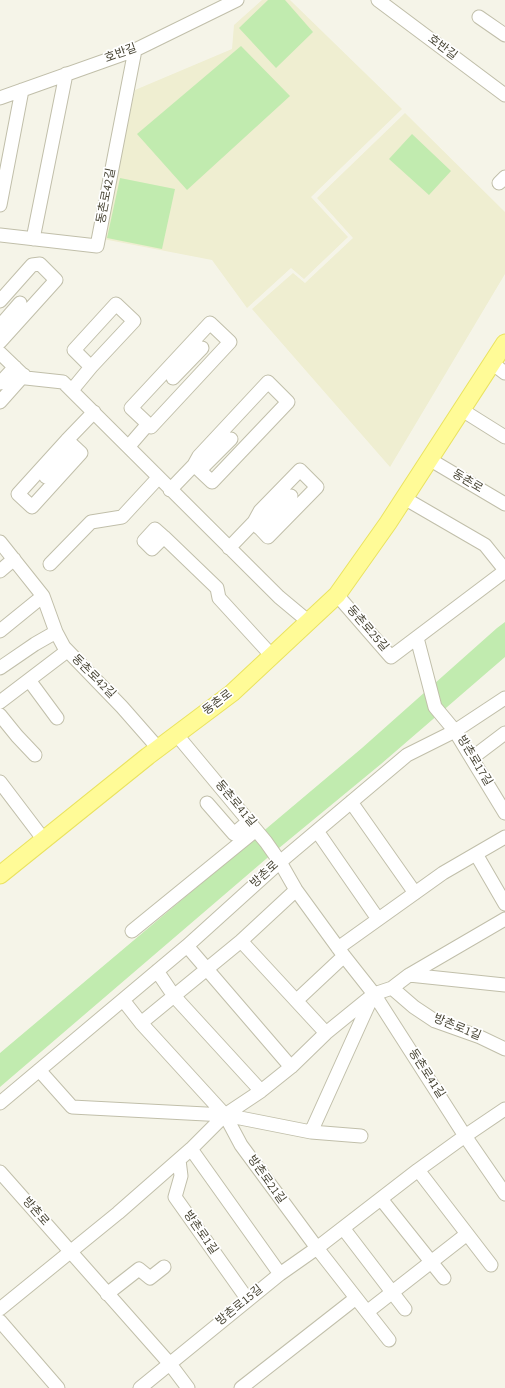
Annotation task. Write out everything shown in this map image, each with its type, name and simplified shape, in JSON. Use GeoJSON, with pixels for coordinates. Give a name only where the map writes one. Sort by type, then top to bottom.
{"type":"FeatureCollection","features":[{"type":"Feature","properties":{"kind":"main road","name":"동촌로"},"geometry":{"type":"LineString","coordinates":[[0,875],[158,748],[232,693],[337,595],[404,498],[462,410],[498,368],[505,342]]}},
{"type":"Feature","properties":{"kind":"street","name":"호반길"},"geometry":{"type":"LineString","coordinates":[[0,98],[135,50],[237,0]]}},
{"type":"Feature","properties":{"kind":"street","name":"호반길"},"geometry":{"type":"LineString","coordinates":[[378,0],[505,95]]}},
{"type":"Feature","properties":{"kind":"street"},"geometry":{"type":"LineString","coordinates":[[479,17],[505,35]]}},
{"type":"Feature","properties":{"kind":"street","name":"동촌로42길"},"geometry":{"type":"LineString","coordinates":[[0,234],[96,246],[135,50]]}},
{"type":"Feature","properties":{"kind":"street"},"geometry":{"type":"LineString","coordinates":[[33,239],[66,74]]}},
{"type":"Feature","properties":{"kind":"street"},"geometry":{"type":"LineString","coordinates":[[0,205],[22,90]]}},
{"type":"Feature","properties":{"kind":"street"},"geometry":{"type":"LineString","coordinates":[[0,301],[32,265],[40,264],[56,280],[0,342]]}},
{"type":"Feature","properties":{"kind":"street"},"geometry":{"type":"LineString","coordinates":[[0,326],[20,303]]}},
{"type":"Feature","properties":{"kind":"street"},"geometry":{"type":"LineString","coordinates":[[116,304],[134,321],[88,364],[74,350],[116,304]]}},
{"type":"Feature","properties":{"kind":"street"},"geometry":{"type":"LineString","coordinates":[[169,375],[210,323],[230,342],[151,427],[131,408],[202,348]]}},
{"type":"Feature","properties":{"kind":"street"},"geometry":{"type":"LineString","coordinates":[[72,390],[88,364],[114,330]]}},
{"type":"Feature","properties":{"kind":"street"},"geometry":{"type":"LineString","coordinates":[[0,353],[26,378],[63,382],[129,446],[158,478],[279,597],[309,622]]}},
{"type":"Feature","properties":{"kind":"street"},"geometry":{"type":"LineString","coordinates":[[0,383],[19,371]]}},
{"type":"Feature","properties":{"kind":"street"},"geometry":{"type":"LineString","coordinates":[[0,402],[19,371]]}},
{"type":"Feature","properties":{"kind":"street"},"geometry":{"type":"LineString","coordinates":[[169,375],[185,390]]}},
{"type":"Feature","properties":{"kind":"street"},"geometry":{"type":"LineString","coordinates":[[268,382],[288,402],[212,482],[197,467],[199,456],[268,382]]}},
{"type":"Feature","properties":{"kind":"street"},"geometry":{"type":"LineString","coordinates":[[462,410],[505,437]]}},
{"type":"Feature","properties":{"kind":"street"},"geometry":{"type":"LineString","coordinates":[[46,477],[94,412]]}},
{"type":"Feature","properties":{"kind":"street"},"geometry":{"type":"LineString","coordinates":[[129,446],[148,424]]}},
{"type":"Feature","properties":{"kind":"street"},"geometry":{"type":"LineString","coordinates":[[170,490],[231,439]]}},
{"type":"Feature","properties":{"kind":"street"},"geometry":{"type":"LineString","coordinates":[[71,444],[81,453],[32,506],[18,494],[71,444]]}},
{"type":"Feature","properties":{"kind":"street","name":"동촌로"},"geometry":{"type":"LineString","coordinates":[[429,459],[505,504]]}},
{"type":"Feature","properties":{"kind":"street"},"geometry":{"type":"LineString","coordinates":[[300,470],[317,486],[268,537],[256,525],[260,511],[300,470]]}},
{"type":"Feature","properties":{"kind":"street"},"geometry":{"type":"LineString","coordinates":[[50,564],[91,522],[122,518],[158,478]]}},
{"type":"Feature","properties":{"kind":"street"},"geometry":{"type":"LineString","coordinates":[[229,548],[291,496]]}},
{"type":"Feature","properties":{"kind":"street"},"geometry":{"type":"LineString","coordinates":[[404,498],[485,545],[505,570]]}},
{"type":"Feature","properties":{"kind":"street"},"geometry":{"type":"LineString","coordinates":[[164,537],[217,588],[219,598],[272,656]]}},
{"type":"Feature","properties":{"kind":"street","name":"동촌로42길"},"geometry":{"type":"LineString","coordinates":[[0,542],[43,596],[56,632],[67,651],[122,707],[158,748]]}},
{"type":"Feature","properties":{"kind":"street"},"geometry":{"type":"LineString","coordinates":[[0,571],[14,560]]}},
{"type":"Feature","properties":{"kind":"street","name":"동촌로25길"},"geometry":{"type":"LineString","coordinates":[[337,595],[391,657],[505,570]]}},
{"type":"Feature","properties":{"kind":"street"},"geometry":{"type":"LineString","coordinates":[[0,631],[43,596]]}},
{"type":"Feature","properties":{"kind":"street"},"geometry":{"type":"LineString","coordinates":[[0,668],[35,644],[56,632]]}},
{"type":"Feature","properties":{"kind":"street"},"geometry":{"type":"LineString","coordinates":[[417,638],[435,707],[455,731]]}},
{"type":"Feature","properties":{"kind":"street"},"geometry":{"type":"LineString","coordinates":[[0,702],[67,651]]}},
{"type":"Feature","properties":{"kind":"street"},"geometry":{"type":"LineString","coordinates":[[29,680],[57,718]]}},
{"type":"Feature","properties":{"kind":"street","name":"방촌로"},"geometry":{"type":"LineString","coordinates":[[0,1103],[187,946],[280,862],[407,756],[455,731],[505,698]]}},
{"type":"Feature","properties":{"kind":"street"},"geometry":{"type":"LineString","coordinates":[[0,715],[17,736],[35,754]]}},
{"type":"Feature","properties":{"kind":"street","name":"방촌로17길"},"geometry":{"type":"LineString","coordinates":[[455,731],[505,813]]}},
{"type":"Feature","properties":{"kind":"street"},"geometry":{"type":"LineString","coordinates":[[472,758],[505,732]]}},
{"type":"Feature","properties":{"kind":"street","name":"동촌로41길"},"geometry":{"type":"LineString","coordinates":[[176,734],[252,825],[280,862],[296,890],[341,952],[374,994],[465,1136],[505,1194]]}},
{"type":"Feature","properties":{"kind":"street"},"geometry":{"type":"LineString","coordinates":[[0,782],[44,840]]}},
{"type":"Feature","properties":{"kind":"street"},"geometry":{"type":"LineString","coordinates":[[351,802],[415,893]]}},
{"type":"Feature","properties":{"kind":"street"},"geometry":{"type":"LineString","coordinates":[[207,803],[234,834],[252,825]]}},
{"type":"Feature","properties":{"kind":"street"},"geometry":{"type":"LineString","coordinates":[[132,931],[252,825]]}},
{"type":"Feature","properties":{"kind":"street"},"geometry":{"type":"LineString","coordinates":[[317,831],[378,919]]}},
{"type":"Feature","properties":{"kind":"street"},"geometry":{"type":"LineString","coordinates":[[296,1000],[341,952],[378,919],[443,873],[505,837]]}},
{"type":"Feature","properties":{"kind":"street"},"geometry":{"type":"LineString","coordinates":[[476,854],[505,904]]}},
{"type":"Feature","properties":{"kind":"street"},"geometry":{"type":"LineString","coordinates":[[141,1023],[241,941],[296,890]]}},
{"type":"Feature","properties":{"kind":"street"},"geometry":{"type":"LineString","coordinates":[[0,1309],[179,1160],[225,1115],[261,1091],[291,1067],[326,1033],[374,994],[392,988],[409,975],[505,919]]}},
{"type":"Feature","properties":{"kind":"street"},"geometry":{"type":"LineString","coordinates":[[241,941],[326,1033]]}},
{"type":"Feature","properties":{"kind":"street"},"geometry":{"type":"LineString","coordinates":[[187,946],[206,970],[291,1067]]}},
{"type":"Feature","properties":{"kind":"street"},"geometry":{"type":"LineString","coordinates":[[157,971],[174,996],[261,1091]]}},
{"type":"Feature","properties":{"kind":"street"},"geometry":{"type":"LineString","coordinates":[[409,975],[505,986]]}},
{"type":"Feature","properties":{"kind":"street","name":"방촌로1길"},"geometry":{"type":"LineString","coordinates":[[392,988],[414,1007],[435,1021],[480,1037],[505,1049]]}},
{"type":"Feature","properties":{"kind":"street"},"geometry":{"type":"LineString","coordinates":[[311,1132],[374,994]]}},
{"type":"Feature","properties":{"kind":"street","name":"방촌로21길"},"geometry":{"type":"LineString","coordinates":[[123,1000],[141,1023],[225,1115],[241,1146],[317,1248],[389,1340]]}},
{"type":"Feature","properties":{"kind":"street"},"geometry":{"type":"LineString","coordinates":[[39,1070],[72,1106],[225,1115],[311,1132],[361,1136]]}},
{"type":"Feature","properties":{"kind":"street","name":"방촌로15길"},"geometry":{"type":"LineString","coordinates":[[140,1388],[280,1274],[317,1248],[418,1170],[505,1109]]}},
{"type":"Feature","properties":{"kind":"street"},"geometry":{"type":"LineString","coordinates":[[191,1149],[280,1274]]}},
{"type":"Feature","properties":{"kind":"street","name":"방촌로1길"},"geometry":{"type":"LineString","coordinates":[[179,1160],[181,1176],[175,1197],[248,1300]]}},
{"type":"Feature","properties":{"kind":"street"},"geometry":{"type":"LineString","coordinates":[[418,1170],[491,1265]]}},
{"type":"Feature","properties":{"kind":"street","name":"방촌로"},"geometry":{"type":"LineString","coordinates":[[0,1172],[70,1252]]}},
{"type":"Feature","properties":{"kind":"street"},"geometry":{"type":"LineString","coordinates":[[381,1199],[444,1278]]}},
{"type":"Feature","properties":{"kind":"street"},"geometry":{"type":"LineString","coordinates":[[343,1228],[405,1309]]}},
{"type":"Feature","properties":{"kind":"street"},"geometry":{"type":"LineString","coordinates":[[367,1312],[392,1291],[468,1234]]}},
{"type":"Feature","properties":{"kind":"street"},"geometry":{"type":"LineString","coordinates":[[70,1252],[170,1364],[188,1388]]}},
{"type":"Feature","properties":{"kind":"street"},"geometry":{"type":"LineString","coordinates":[[107,1294],[139,1269],[150,1278],[164,1267]]}},
{"type":"Feature","properties":{"kind":"street"},"geometry":{"type":"LineString","coordinates":[[241,1388],[356,1298]]}},
{"type":"Feature","properties":{"kind":"street"},"geometry":{"type":"LineString","coordinates":[[0,1321],[58,1388]]}},
{"type":"Feature","properties":{"kind":"shaded area"},"geometry":{"type":"Polygon","coordinates":[[[262,0],[290,0],[402,109],[311,197],[348,237],[304,279],[291,268],[247,308],[212,260],[103,239],[135,90],[232,49],[234,25],[262,0]]]}},
{"type":"Feature","properties":{"kind":"shaded area"},"geometry":{"type":"Polygon","coordinates":[[[405,113],[505,212],[505,274],[390,467],[252,309],[293,273],[305,283],[353,238],[317,198],[405,113]]]}},
{"type":"Feature","properties":{"kind":"green space"},"geometry":{"type":"Polygon","coordinates":[[[268,0],[285,0],[313,32],[276,68],[239,28],[268,0]]]}},
{"type":"Feature","properties":{"kind":"green space"},"geometry":{"type":"Polygon","coordinates":[[[241,46],[290,96],[187,190],[137,134],[241,46]]]}},
{"type":"Feature","properties":{"kind":"green space"},"geometry":{"type":"Polygon","coordinates":[[[412,134],[451,171],[429,195],[389,159],[412,134]]]}},
{"type":"Feature","properties":{"kind":"green space"},"geometry":{"type":"Polygon","coordinates":[[[120,178],[175,189],[162,249],[107,238],[120,178]]]}},
{"type":"Feature","properties":{"kind":"green space"},"geometry":{"type":"Polygon","coordinates":[[[505,622],[505,657],[0,1087],[0,1053],[362,748],[505,622]]]}}]}
